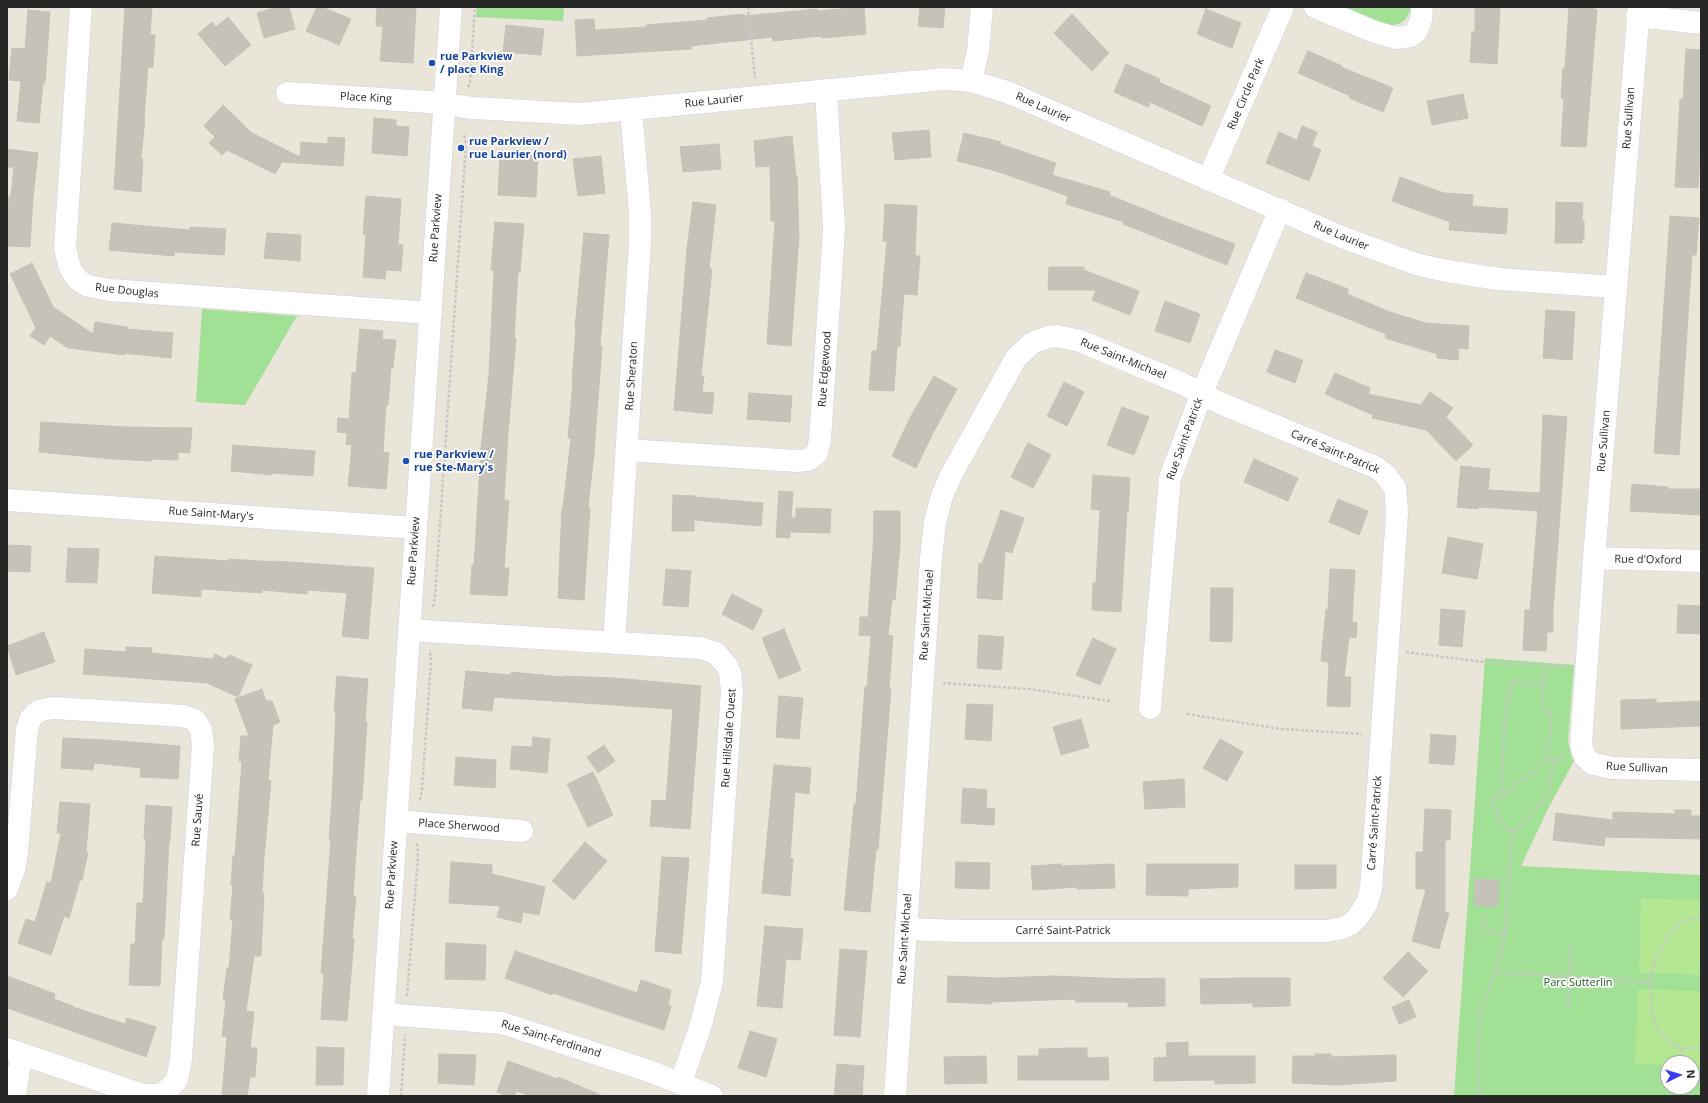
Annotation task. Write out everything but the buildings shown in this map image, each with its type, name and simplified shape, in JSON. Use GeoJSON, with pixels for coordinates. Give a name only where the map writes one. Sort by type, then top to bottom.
{"type":"FeatureCollection","features":[{"type":"Feature","properties":{"kind":"street","name":"Rue Douglas"},"geometry":{"type":"LineString","coordinates":[[81,7],[65,248],[70,268],[81,282],[88,286],[110,290],[431,313]]}},
{"type":"Feature","properties":{"kind":"street","name":"Rue Parkview"},"geometry":{"type":"LineString","coordinates":[[378,1096],[451,7]]}},
{"type":"Feature","properties":{"kind":"street"},"geometry":{"type":"LineString","coordinates":[[971,81],[978,51],[982,7]]}},
{"type":"Feature","properties":{"kind":"street","name":"Rue Circle Park"},"geometry":{"type":"LineString","coordinates":[[1208,180],[1283,7]]}},
{"type":"Feature","properties":{"kind":"street"},"geometry":{"type":"LineString","coordinates":[[1315,7],[1375,32],[1396,38],[1411,36],[1416,32],[1422,20],[1422,7]]}},
{"type":"Feature","properties":{"kind":"street"},"geometry":{"type":"LineString","coordinates":[[1638,12],[1701,23]]}},
{"type":"Feature","properties":{"kind":"street","name":"Rue Sullivan"},"geometry":{"type":"LineString","coordinates":[[1638,12],[1594,558],[1581,737],[1582,751],[1585,757],[1593,764],[1611,768],[1701,770]]}},
{"type":"Feature","properties":{"kind":"street","name":"Rue Laurier"},"geometry":{"type":"LineString","coordinates":[[445,104],[473,108],[580,114],[944,79],[971,81],[1007,92],[1208,180],[1370,248],[1431,268],[1499,279],[1616,287]]}},
{"type":"Feature","properties":{"kind":"street","name":"Rue Edgewood"},"geometry":{"type":"LineString","coordinates":[[627,450],[797,461],[808,460],[817,453],[820,440],[834,228],[826,91]]}},
{"type":"Feature","properties":{"kind":"street","name":"Place King"},"geometry":{"type":"LineString","coordinates":[[287,93],[445,104]]}},
{"type":"Feature","properties":{"kind":"street","name":"Rue Sheraton"},"geometry":{"type":"LineString","coordinates":[[614,643],[640,226],[630,110]]}},
{"type":"Feature","properties":{"kind":"street","name":"Rue Saint-Patrick"},"geometry":{"type":"LineString","coordinates":[[1150,708],[1170,478],[1202,394],[1280,210]]}},
{"type":"Feature","properties":{"kind":"street","name":"Rue Saint-Michael"},"geometry":{"type":"LineString","coordinates":[[895,1096],[935,522],[940,502],[950,477],[1016,358],[1024,349],[1039,339],[1057,336],[1068,338],[1168,378],[1202,394]]}},
{"type":"Feature","properties":{"kind":"street","name":"Carré Saint-Patrick"},"geometry":{"type":"LineString","coordinates":[[906,929],[962,931],[1327,930],[1343,928],[1351,924],[1363,911],[1370,896],[1397,510],[1395,488],[1385,474],[1375,467],[1220,403],[1202,394]]}},
{"type":"Feature","properties":{"kind":"street","name":"Rue Saint-Mary's"},"geometry":{"type":"LineString","coordinates":[[7,500],[415,528]]}},
{"type":"Feature","properties":{"kind":"street","name":"Rue d'Oxford"},"geometry":{"type":"LineString","coordinates":[[1594,558],[1701,561]]}},
{"type":"Feature","properties":{"kind":"street","name":"Rue Hillsdale Ouest"},"geometry":{"type":"LineString","coordinates":[[409,630],[709,650],[722,658],[730,673],[732,682],[712,982],[700,1028],[681,1082]]}},
{"type":"Feature","properties":{"kind":"street","name":"Rue Sauvé"},"geometry":{"type":"LineString","coordinates":[[7,889],[18,853],[26,729],[31,718],[35,714],[41,710],[54,708],[174,715],[189,717],[195,720],[201,730],[203,745],[182,1059],[177,1080],[165,1092],[158,1095],[143,1095],[15,1052]]}},
{"type":"Feature","properties":{"kind":"street","name":"Place Sherwood"},"geometry":{"type":"LineString","coordinates":[[396,821],[522,831]]}},
{"type":"Feature","properties":{"kind":"street","name":"Rue Saint-Ferdinand"},"geometry":{"type":"LineString","coordinates":[[383,1014],[502,1023],[681,1082],[712,1096]]}},
{"type":"Feature","properties":{"kind":"street"},"geometry":{"type":"LineString","coordinates":[[15,1052],[18,1069],[15,1096]]}},
{"type":"Feature","properties":{"kind":"path"},"geometry":{"type":"LineString","coordinates":[[468,88],[470,83],[475,7]]}},
{"type":"Feature","properties":{"kind":"path"},"geometry":{"type":"LineString","coordinates":[[748,7],[755,84]]}},
{"type":"Feature","properties":{"kind":"path"},"geometry":{"type":"LineString","coordinates":[[433,606],[435,596],[466,144],[464,134]]}},
{"type":"Feature","properties":{"kind":"path"},"geometry":{"type":"LineString","coordinates":[[1400,651],[1483,662],[1573,668]]}},
{"type":"Feature","properties":{"kind":"path"},"geometry":{"type":"LineString","coordinates":[[420,798],[431,663],[430,656]]}},
{"type":"Feature","properties":{"kind":"path"},"geometry":{"type":"LineString","coordinates":[[1514,832],[1503,825],[1491,801],[1513,788],[1518,781],[1533,773],[1547,757],[1552,714],[1542,706],[1546,666]]}},
{"type":"Feature","properties":{"kind":"path"},"geometry":{"type":"LineString","coordinates":[[1500,796],[1504,754],[1505,720],[1511,682],[1544,685]]}},
{"type":"Feature","properties":{"kind":"path"},"geometry":{"type":"LineString","coordinates":[[936,683],[1017,688],[1110,701]]}},
{"type":"Feature","properties":{"kind":"path"},"geometry":{"type":"LineString","coordinates":[[1187,714],[1281,729],[1311,732],[1368,734]]}},
{"type":"Feature","properties":{"kind":"path"},"geometry":{"type":"LineString","coordinates":[[1547,757],[1556,760],[1566,756]]}},
{"type":"Feature","properties":{"kind":"path"},"geometry":{"type":"LineString","coordinates":[[1480,1096],[1476,1064],[1480,1020],[1482,1007],[1502,953],[1505,932],[1511,842],[1514,832],[1548,794],[1554,763],[1556,760]]}},
{"type":"Feature","properties":{"kind":"path"},"geometry":{"type":"LineString","coordinates":[[408,989],[417,850]]}},
{"type":"Feature","properties":{"kind":"path"},"geometry":{"type":"LineString","coordinates":[[1484,916],[1483,931],[1505,932]]}},
{"type":"Feature","properties":{"kind":"path"},"geometry":{"type":"LineString","coordinates":[[1701,917],[1690,919],[1679,924],[1670,934],[1656,957],[1650,982],[1652,1013],[1655,1024],[1660,1033],[1671,1043],[1682,1048],[1701,1048]]}},
{"type":"Feature","properties":{"kind":"path"},"geometry":{"type":"LineString","coordinates":[[1568,1012],[1571,943]]}},
{"type":"Feature","properties":{"kind":"path"},"geometry":{"type":"LineString","coordinates":[[1495,972],[1650,982]]}},
{"type":"Feature","properties":{"kind":"path"},"geometry":{"type":"LineString","coordinates":[[401,1096],[404,1040]]}},
{"type":"Feature","properties":{"kind":"path"},"geometry":{"type":"LineString","coordinates":[[1682,1048],[1682,1055]]}},
{"type":"Feature","properties":{"kind":"green space"},"geometry":{"type":"Polygon","coordinates":[[[477,7],[564,7],[563,21],[476,17],[477,7]]]}},
{"type":"Feature","properties":{"kind":"green space"},"geometry":{"type":"Polygon","coordinates":[[[1341,7],[1412,7],[1406,19],[1401,23],[1389,26],[1341,7]]]}},
{"type":"Feature","properties":{"kind":"green space"},"geometry":{"type":"Polygon","coordinates":[[[202,309],[297,316],[245,405],[196,402],[202,309]]]}},
{"type":"Feature","properties":{"kind":"green space","name":"Parc Sutterlin"},"geometry":{"type":"Polygon","coordinates":[[[1485,658],[1574,665],[1568,741],[1574,761],[1548,809],[1521,866],[1701,875],[1701,1096],[1454,1096],[1485,658]]]}},
{"type":"Feature","properties":{"kind":"green space"},"geometry":{"type":"Polygon","coordinates":[[[1641,898],[1701,900],[1701,975],[1639,973],[1641,898]]]}},
{"type":"Feature","properties":{"kind":"green space"},"geometry":{"type":"Polygon","coordinates":[[[1638,989],[1701,991],[1701,1066],[1700,1055],[1660,1055],[1660,1065],[1635,1064],[1638,989]]]}},
{"type":"Feature","properties":{"kind":"place","name":"rue Parkview / place King"},"geometry":{"type":"Point","coordinates":[432,63]}},
{"type":"Feature","properties":{"kind":"place","name":"rue Parkview / rue Laurier (nord)"},"geometry":{"type":"Point","coordinates":[461,148]}},
{"type":"Feature","properties":{"kind":"place","name":"rue Parkview / rue Ste-Mary's"},"geometry":{"type":"Point","coordinates":[406,461]}}]}
